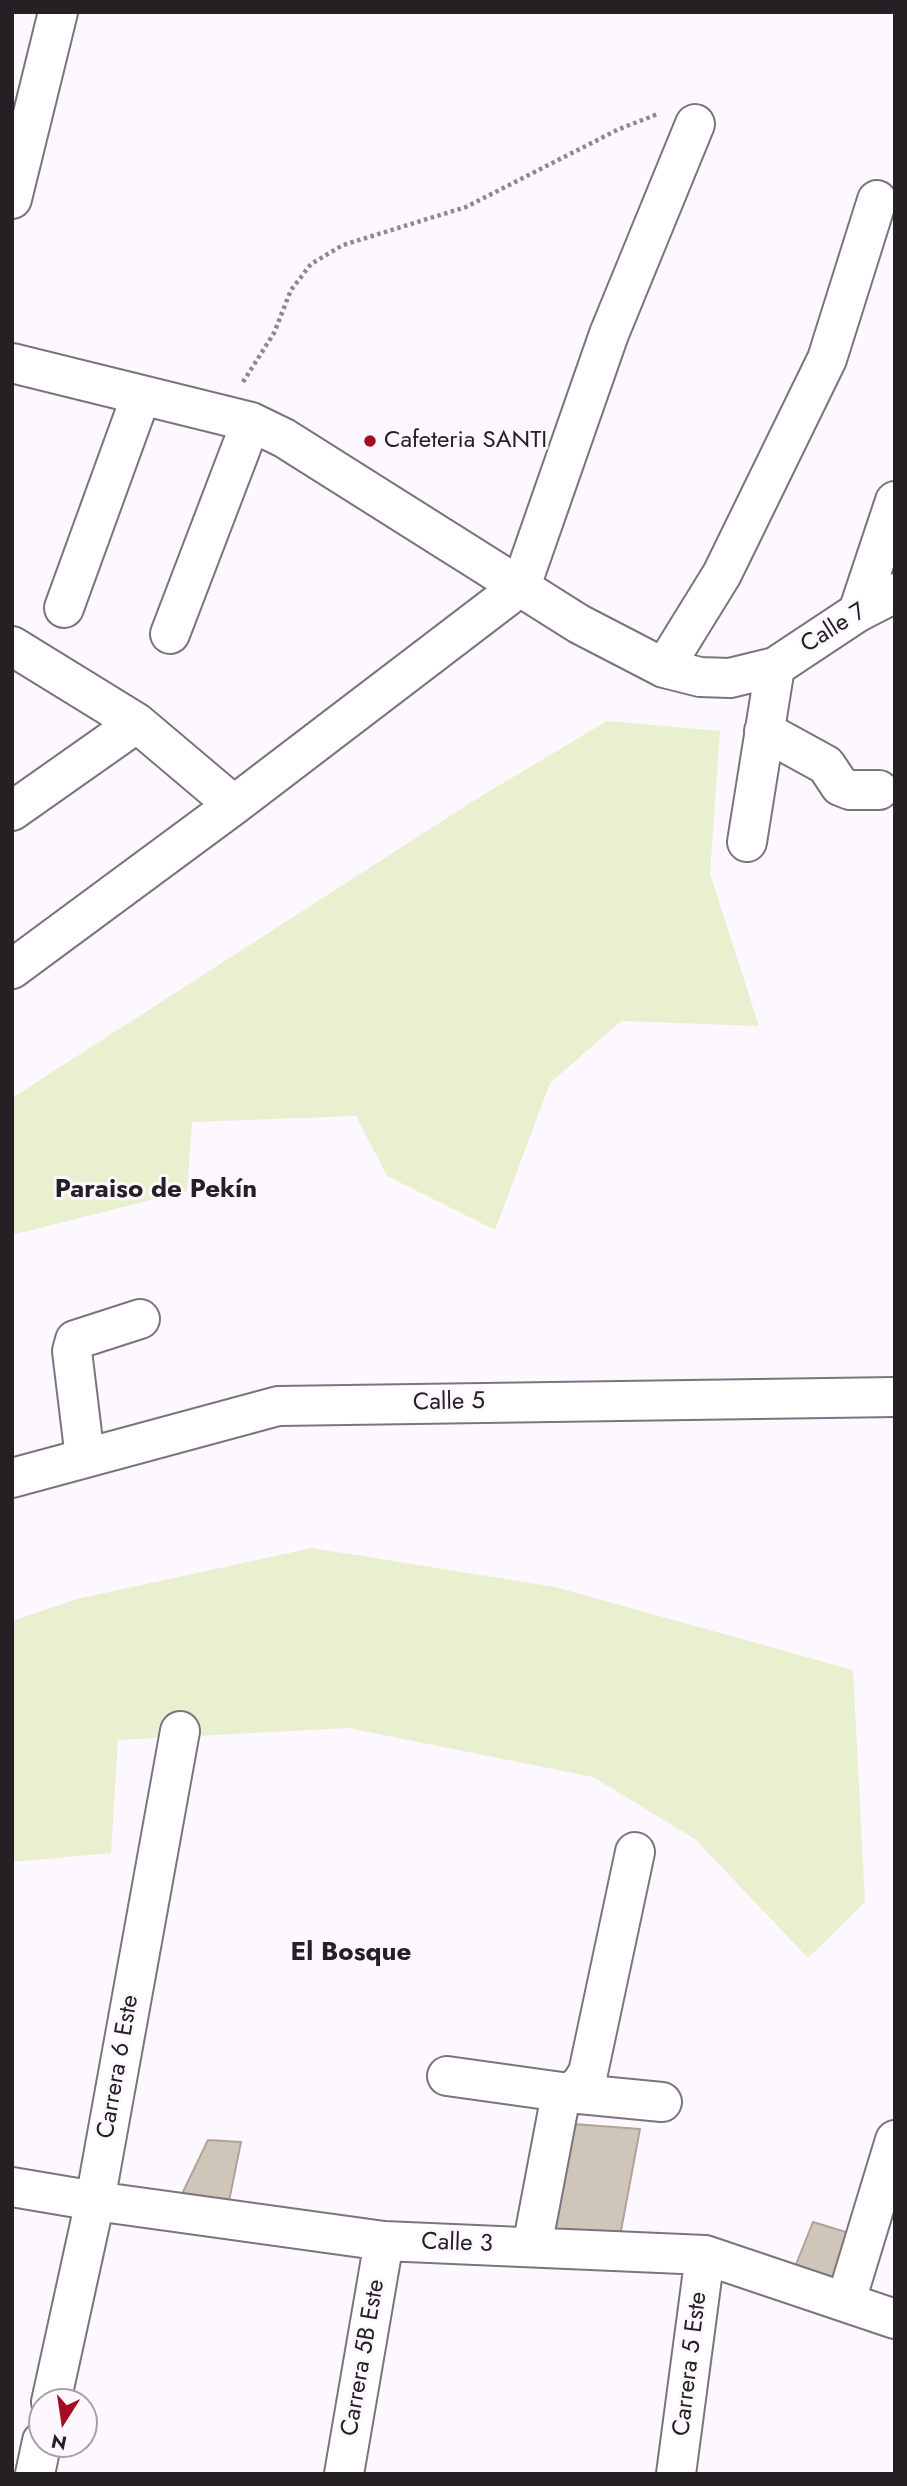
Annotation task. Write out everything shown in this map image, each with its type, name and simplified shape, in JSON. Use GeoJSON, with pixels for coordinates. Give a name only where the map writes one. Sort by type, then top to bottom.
{"type":"FeatureCollection","features":[{"type":"Feature","properties":{"kind":"street"},"geometry":{"type":"LineString","coordinates":[[12,199],[58,12]]}},
{"type":"Feature","properties":{"kind":"street"},"geometry":{"type":"LineString","coordinates":[[12,969],[234,805],[521,586],[609,334],[695,124]]}},
{"type":"Feature","properties":{"kind":"street"},"geometry":{"type":"LineString","coordinates":[[664,668],[722,574],[827,359],[877,200]]}},
{"type":"Feature","properties":{"kind":"street","name":"Calle 7"},"geometry":{"type":"LineString","coordinates":[[12,363],[235,418],[284,438],[579,624],[664,668],[700,677],[730,678],[775,667],[858,612],[895,593]]}},
{"type":"Feature","properties":{"kind":"street"},"geometry":{"type":"LineString","coordinates":[[64,608],[141,396]]}},
{"type":"Feature","properties":{"kind":"street"},"geometry":{"type":"LineString","coordinates":[[170,634],[235,418]]}},
{"type":"Feature","properties":{"kind":"street"},"geometry":{"type":"LineString","coordinates":[[858,612],[895,501]]}},
{"type":"Feature","properties":{"kind":"street"},"geometry":{"type":"LineString","coordinates":[[12,647],[137,723],[234,805]]}},
{"type":"Feature","properties":{"kind":"street"},"geometry":{"type":"LineString","coordinates":[[747,842],[775,667]]}},
{"type":"Feature","properties":{"kind":"street"},"geometry":{"type":"LineString","coordinates":[[12,811],[137,723]]}},
{"type":"Feature","properties":{"kind":"street"},"geometry":{"type":"LineString","coordinates":[[764,731],[826,765],[840,786],[850,790],[879,790]]}},
{"type":"Feature","properties":{"kind":"street"},"geometry":{"type":"LineString","coordinates":[[85,1458],[72,1351],[75,1340],[140,1320]]}},
{"type":"Feature","properties":{"kind":"street","name":"Calle 5"},"geometry":{"type":"LineString","coordinates":[[12,1478],[278,1405],[895,1396]]}},
{"type":"Feature","properties":{"kind":"street","name":"Carrera 6 Este"},"geometry":{"type":"LineString","coordinates":[[54,2388],[95,2202],[180,1731]]}},
{"type":"Feature","properties":{"kind":"street"},"geometry":{"type":"LineString","coordinates":[[532,2247],[559,2105],[588,2073],[635,1852]]}},
{"type":"Feature","properties":{"kind":"street"},"geometry":{"type":"LineString","coordinates":[[447,2076],[569,2093],[662,2102]]}},
{"type":"Feature","properties":{"kind":"street"},"geometry":{"type":"LineString","coordinates":[[846,2301],[895,2140]]}},
{"type":"Feature","properties":{"kind":"street","name":"Calle 3"},"geometry":{"type":"LineString","coordinates":[[12,2187],[95,2202],[384,2241],[705,2255],[895,2319]]}},
{"type":"Feature","properties":{"kind":"street","name":"Carrera 5B Este"},"geometry":{"type":"LineString","coordinates":[[344,2474],[384,2241]]}},
{"type":"Feature","properties":{"kind":"street","name":"Carrera 5 Este"},"geometry":{"type":"LineString","coordinates":[[676,2474],[705,2255]]}},
{"type":"Feature","properties":{"kind":"path"},"geometry":{"type":"LineString","coordinates":[[235,418],[251,372],[274,333],[291,290],[311,264],[343,245],[466,207],[619,129],[660,113],[687,116],[695,124]]}},
{"type":"Feature","properties":{"kind":"green space"},"geometry":{"type":"Polygon","coordinates":[[[607,721],[720,731],[710,874],[759,1026],[621,1021],[550,1083],[495,1230],[387,1176],[356,1116],[192,1122],[187,1191],[12,1235],[12,1098],[478,798],[607,721]]]}},
{"type":"Feature","properties":{"kind":"green space"},"geometry":{"type":"Polygon","coordinates":[[[312,1548],[555,1587],[853,1670],[865,1902],[808,1958],[695,1839],[593,1777],[348,1728],[118,1740],[111,1853],[12,1862],[12,1621],[77,1599],[312,1548]]]}},
{"type":"Feature","properties":{"kind":"building"},"geometry":{"type":"Polygon","coordinates":[[[560,2123],[640,2129],[620,2236],[543,2231],[560,2123]]]}},
{"type":"Feature","properties":{"kind":"building"},"geometry":{"type":"Polygon","coordinates":[[[208,2140],[241,2142],[228,2206],[181,2196],[208,2140]]]}},
{"type":"Feature","properties":{"kind":"building"},"geometry":{"type":"Polygon","coordinates":[[[813,2222],[849,2233],[829,2288],[793,2272],[813,2222]]]}},
{"type":"Feature","properties":{"kind":"place","name":"Cafeteria SANTI"},"geometry":{"type":"Point","coordinates":[370,441]}},
{"type":"Feature","properties":{"kind":"district","name":"Paraiso de Pekín"},"geometry":{"type":"Point","coordinates":[156,1191]}},
{"type":"Feature","properties":{"kind":"district","name":"El Bosque"},"geometry":{"type":"Point","coordinates":[351,1954]}}]}
